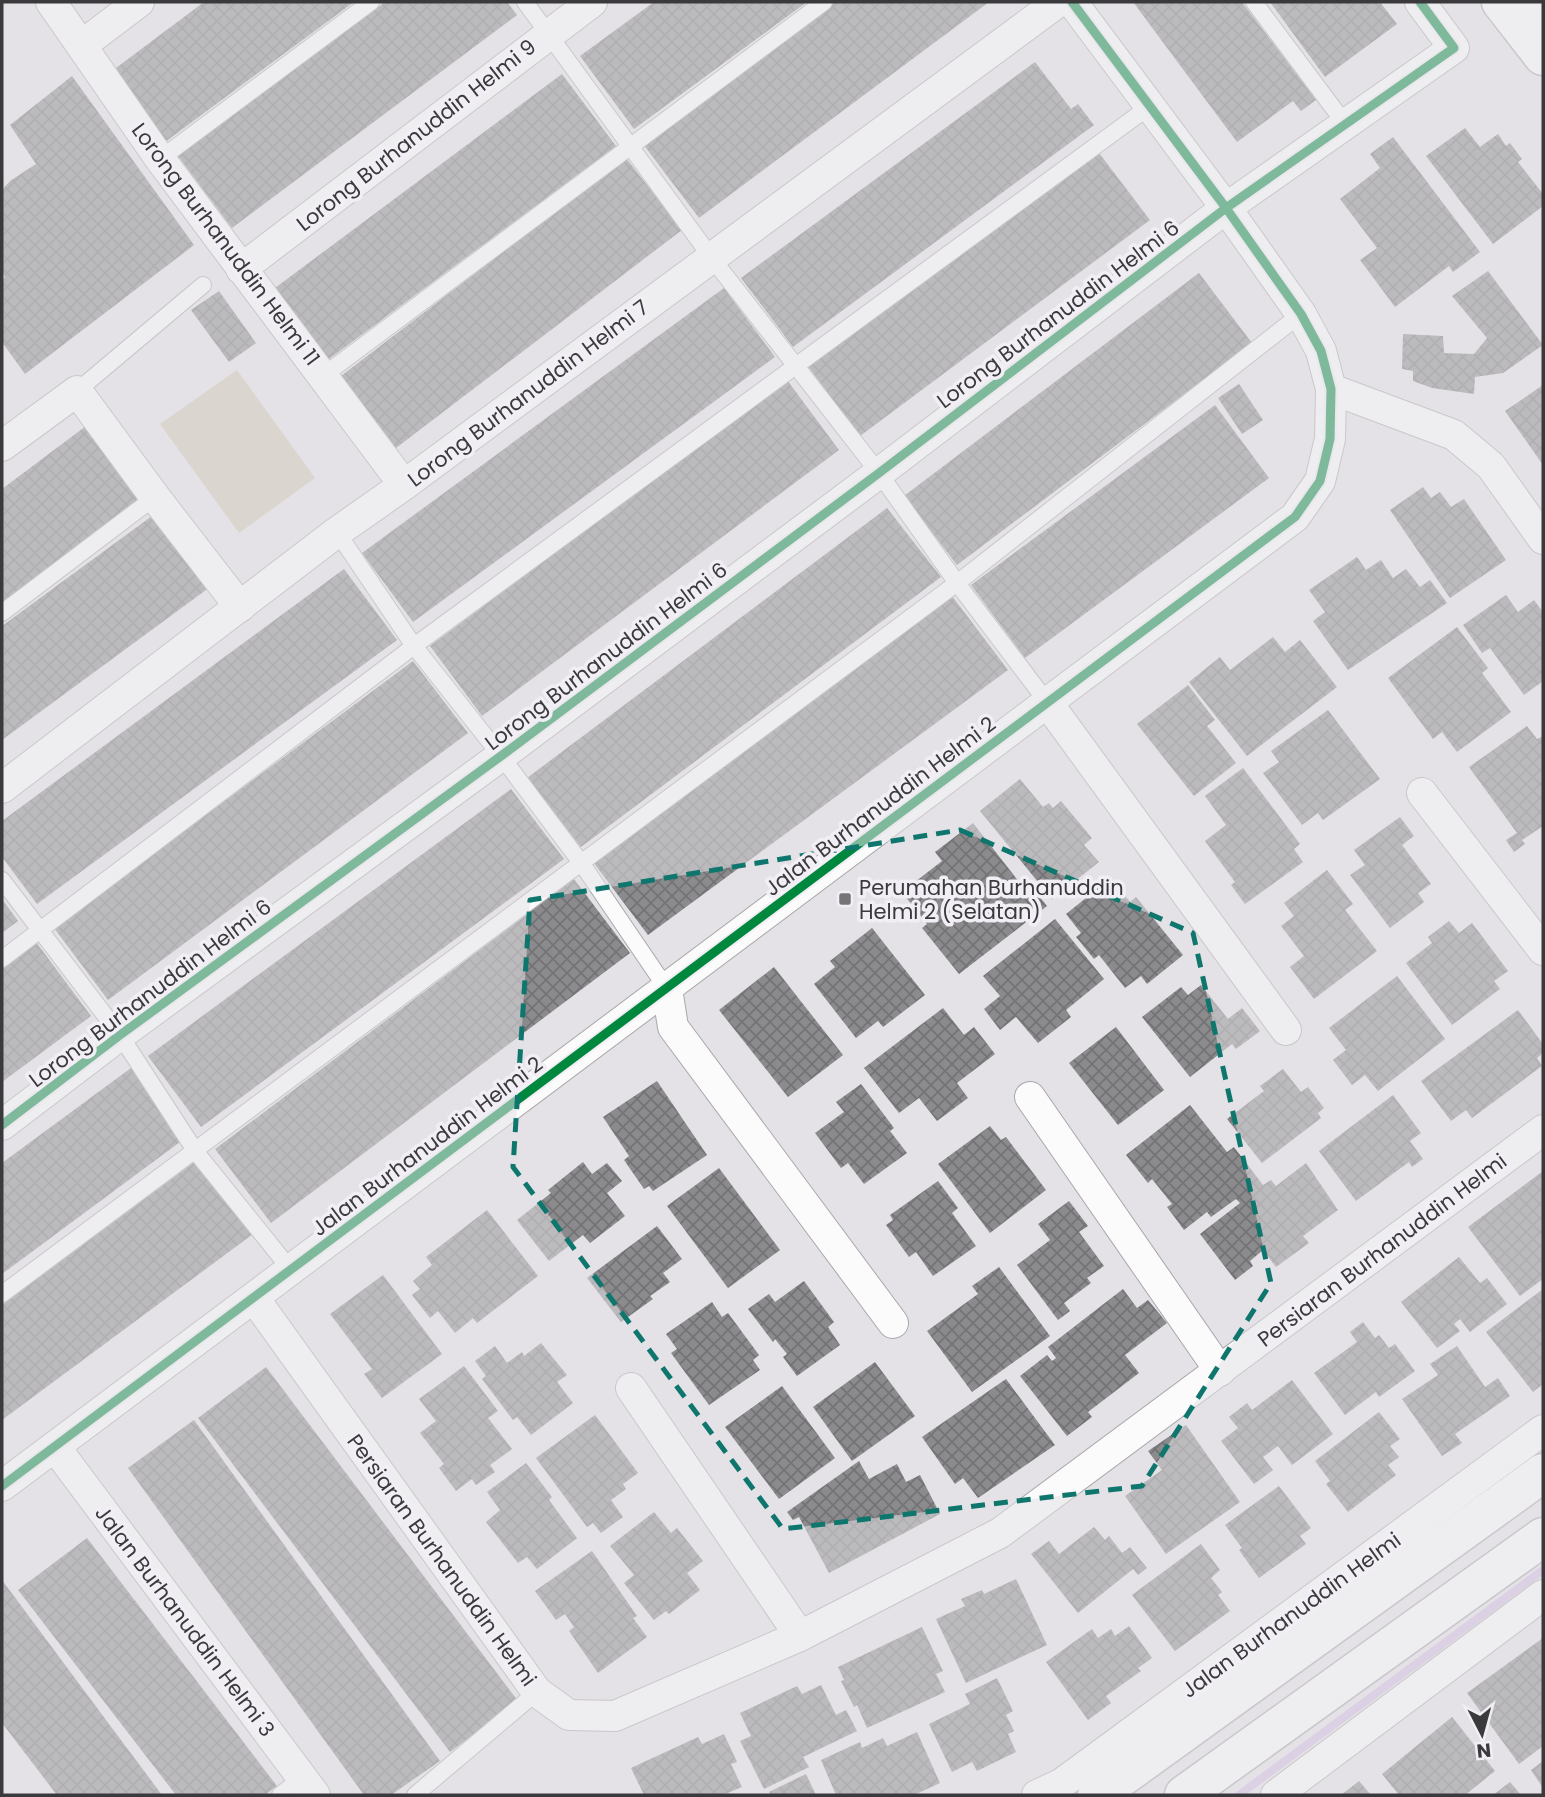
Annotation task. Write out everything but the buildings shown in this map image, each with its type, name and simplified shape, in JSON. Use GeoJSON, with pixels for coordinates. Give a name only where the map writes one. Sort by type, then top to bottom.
{"type":"FeatureCollection","features":[{"type":"Feature","properties":{"kind":"main road"},"geometry":{"type":"LineString","coordinates":[[1501,2],[1543,56]]}},
{"type":"Feature","properties":{"kind":"main road"},"geometry":{"type":"LineString","coordinates":[[1539,2],[1543,7]]}},
{"type":"Feature","properties":{"kind":"main road","name":"Jalan Burhanuddin Helmi"},"geometry":{"type":"LineString","coordinates":[[1097,1795],[1543,1473]]}},
{"type":"Feature","properties":{"kind":"main road"},"geometry":{"type":"LineString","coordinates":[[1184,1795],[1543,1538]]}},
{"type":"Feature","properties":{"kind":"street","name":"Lorong Burhanuddin Helmi 11"},"geometry":{"type":"LineString","coordinates":[[51,2],[160,159],[404,485]]}},
{"type":"Feature","properties":{"kind":"street"},"geometry":{"type":"LineString","coordinates":[[82,45],[139,2]]}},
{"type":"Feature","properties":{"kind":"street","name":"Lorong Burhanuddin Helmi 9"},"geometry":{"type":"LineString","coordinates":[[241,269],[592,2]]}},
{"type":"Feature","properties":{"kind":"street","name":"Lorong Burhanuddin Helmi 7"},"geometry":{"type":"LineString","coordinates":[[2,788],[337,532],[1058,2]]}},
{"type":"Feature","properties":{"kind":"street","name":"Jalan Burhanuddin Helmi 2"},"geometry":{"type":"LineString","coordinates":[[2,1486],[1294,517],[1320,481],[1330,439],[1332,389],[1321,351],[1301,314],[1226,208],[1072,2]]}},
{"type":"Feature","properties":{"kind":"street","name":"Lorong Burhanuddin Helmi 6"},"geometry":{"type":"LineString","coordinates":[[2,1125],[879,473],[1226,208],[1454,48],[1420,2]]}},
{"type":"Feature","properties":{"kind":"street"},"geometry":{"type":"LineString","coordinates":[[1332,389],[1454,435],[1491,466],[1543,539]]}},
{"type":"Feature","properties":{"kind":"street"},"geometry":{"type":"LineString","coordinates":[[2,446],[77,391],[240,607]]}},
{"type":"Feature","properties":{"kind":"street"},"geometry":{"type":"LineString","coordinates":[[1047,702],[1286,1030]]}},
{"type":"Feature","properties":{"kind":"street"},"geometry":{"type":"LineString","coordinates":[[1422,793],[1543,950]]}},
{"type":"Feature","properties":{"kind":"street"},"geometry":{"type":"LineString","coordinates":[[667,989],[673,1027],[893,1323]]}},
{"type":"Feature","properties":{"kind":"street"},"geometry":{"type":"LineString","coordinates":[[1030,1097],[1220,1371]]}},
{"type":"Feature","properties":{"kind":"street","name":"Persiaran Burhanuddin Helmi"},"geometry":{"type":"LineString","coordinates":[[254,1298],[537,1692],[569,1715],[615,1716],[800,1636],[1000,1534],[1543,1130]]}},
{"type":"Feature","properties":{"kind":"street"},"geometry":{"type":"LineString","coordinates":[[631,1388],[800,1636]]}},
{"type":"Feature","properties":{"kind":"street","name":"Jalan Burhanuddin Helmi"},"geometry":{"type":"LineString","coordinates":[[1037,1795],[1061,1784],[1543,1430]]}},
{"type":"Feature","properties":{"kind":"street","name":"Jalan Burhanuddin Helmi 3"},"geometry":{"type":"LineString","coordinates":[[55,1447],[299,1789]]}},
{"type":"Feature","properties":{"kind":"street"},"geometry":{"type":"LineString","coordinates":[[1276,1795],[1543,1595]]}},
{"type":"Feature","properties":{"kind":"lane"},"geometry":{"type":"LineString","coordinates":[[160,159],[371,2]]}},
{"type":"Feature","properties":{"kind":"lane"},"geometry":{"type":"LineString","coordinates":[[525,2],[711,257],[879,473],[957,583],[1047,702]]}},
{"type":"Feature","properties":{"kind":"lane"},"geometry":{"type":"LineString","coordinates":[[324,375],[824,2]]}},
{"type":"Feature","properties":{"kind":"lane"},"geometry":{"type":"LineString","coordinates":[[1254,2],[1346,125]]}},
{"type":"Feature","properties":{"kind":"lane"},"geometry":{"type":"LineString","coordinates":[[2,959],[414,646],[1150,106]]}},
{"type":"Feature","properties":{"kind":"lane"},"geometry":{"type":"LineString","coordinates":[[77,391],[203,285]]}},
{"type":"Feature","properties":{"kind":"lane"},"geometry":{"type":"LineString","coordinates":[[2,1294],[957,583],[1301,314]]}},
{"type":"Feature","properties":{"kind":"lane"},"geometry":{"type":"LineString","coordinates":[[2,613],[155,497]]}},
{"type":"Feature","properties":{"kind":"lane"},"geometry":{"type":"LineString","coordinates":[[337,532],[414,646],[582,864],[667,989]]}},
{"type":"Feature","properties":{"kind":"lane"},"geometry":{"type":"LineString","coordinates":[[2,880],[120,1035],[196,1152],[291,1270]]}},
{"type":"Feature","properties":{"kind":"lane"},"geometry":{"type":"LineString","coordinates":[[415,1795],[537,1692]]}},
{"type":"Feature","properties":{"kind":"highlighted area"},"geometry":{"type":"Polygon","coordinates":[[[960,830],[1193,933],[1271,1283],[1142,1486],[783,1529],[513,1167],[530,900],[960,830]]]}},
{"type":"Feature","properties":{"kind":"shaded area"},"geometry":{"type":"Polygon","coordinates":[[[237,370],[315,478],[239,533],[160,424],[237,370]]]}},
{"type":"Feature","properties":{"kind":"waterway"},"geometry":{"type":"LineString","coordinates":[[1239,1795],[1543,1570]]}},
{"type":"Feature","properties":{"kind":"cycle path"},"geometry":{"type":"LineString","coordinates":[[2,1486],[1295,517],[1320,481],[1330,439],[1331,389],[1321,351],[1301,314],[1226,208],[1072,2]]}},
{"type":"Feature","properties":{"kind":"cycle path"},"geometry":{"type":"LineString","coordinates":[[2,1125],[879,473],[1226,208],[1454,48],[1420,2]]}},
{"type":"Feature","properties":{"kind":"place","name":"Perumahan Burhanuddin Helmi 2 (Selatan)"},"geometry":{"type":"Point","coordinates":[845,899]}}]}
